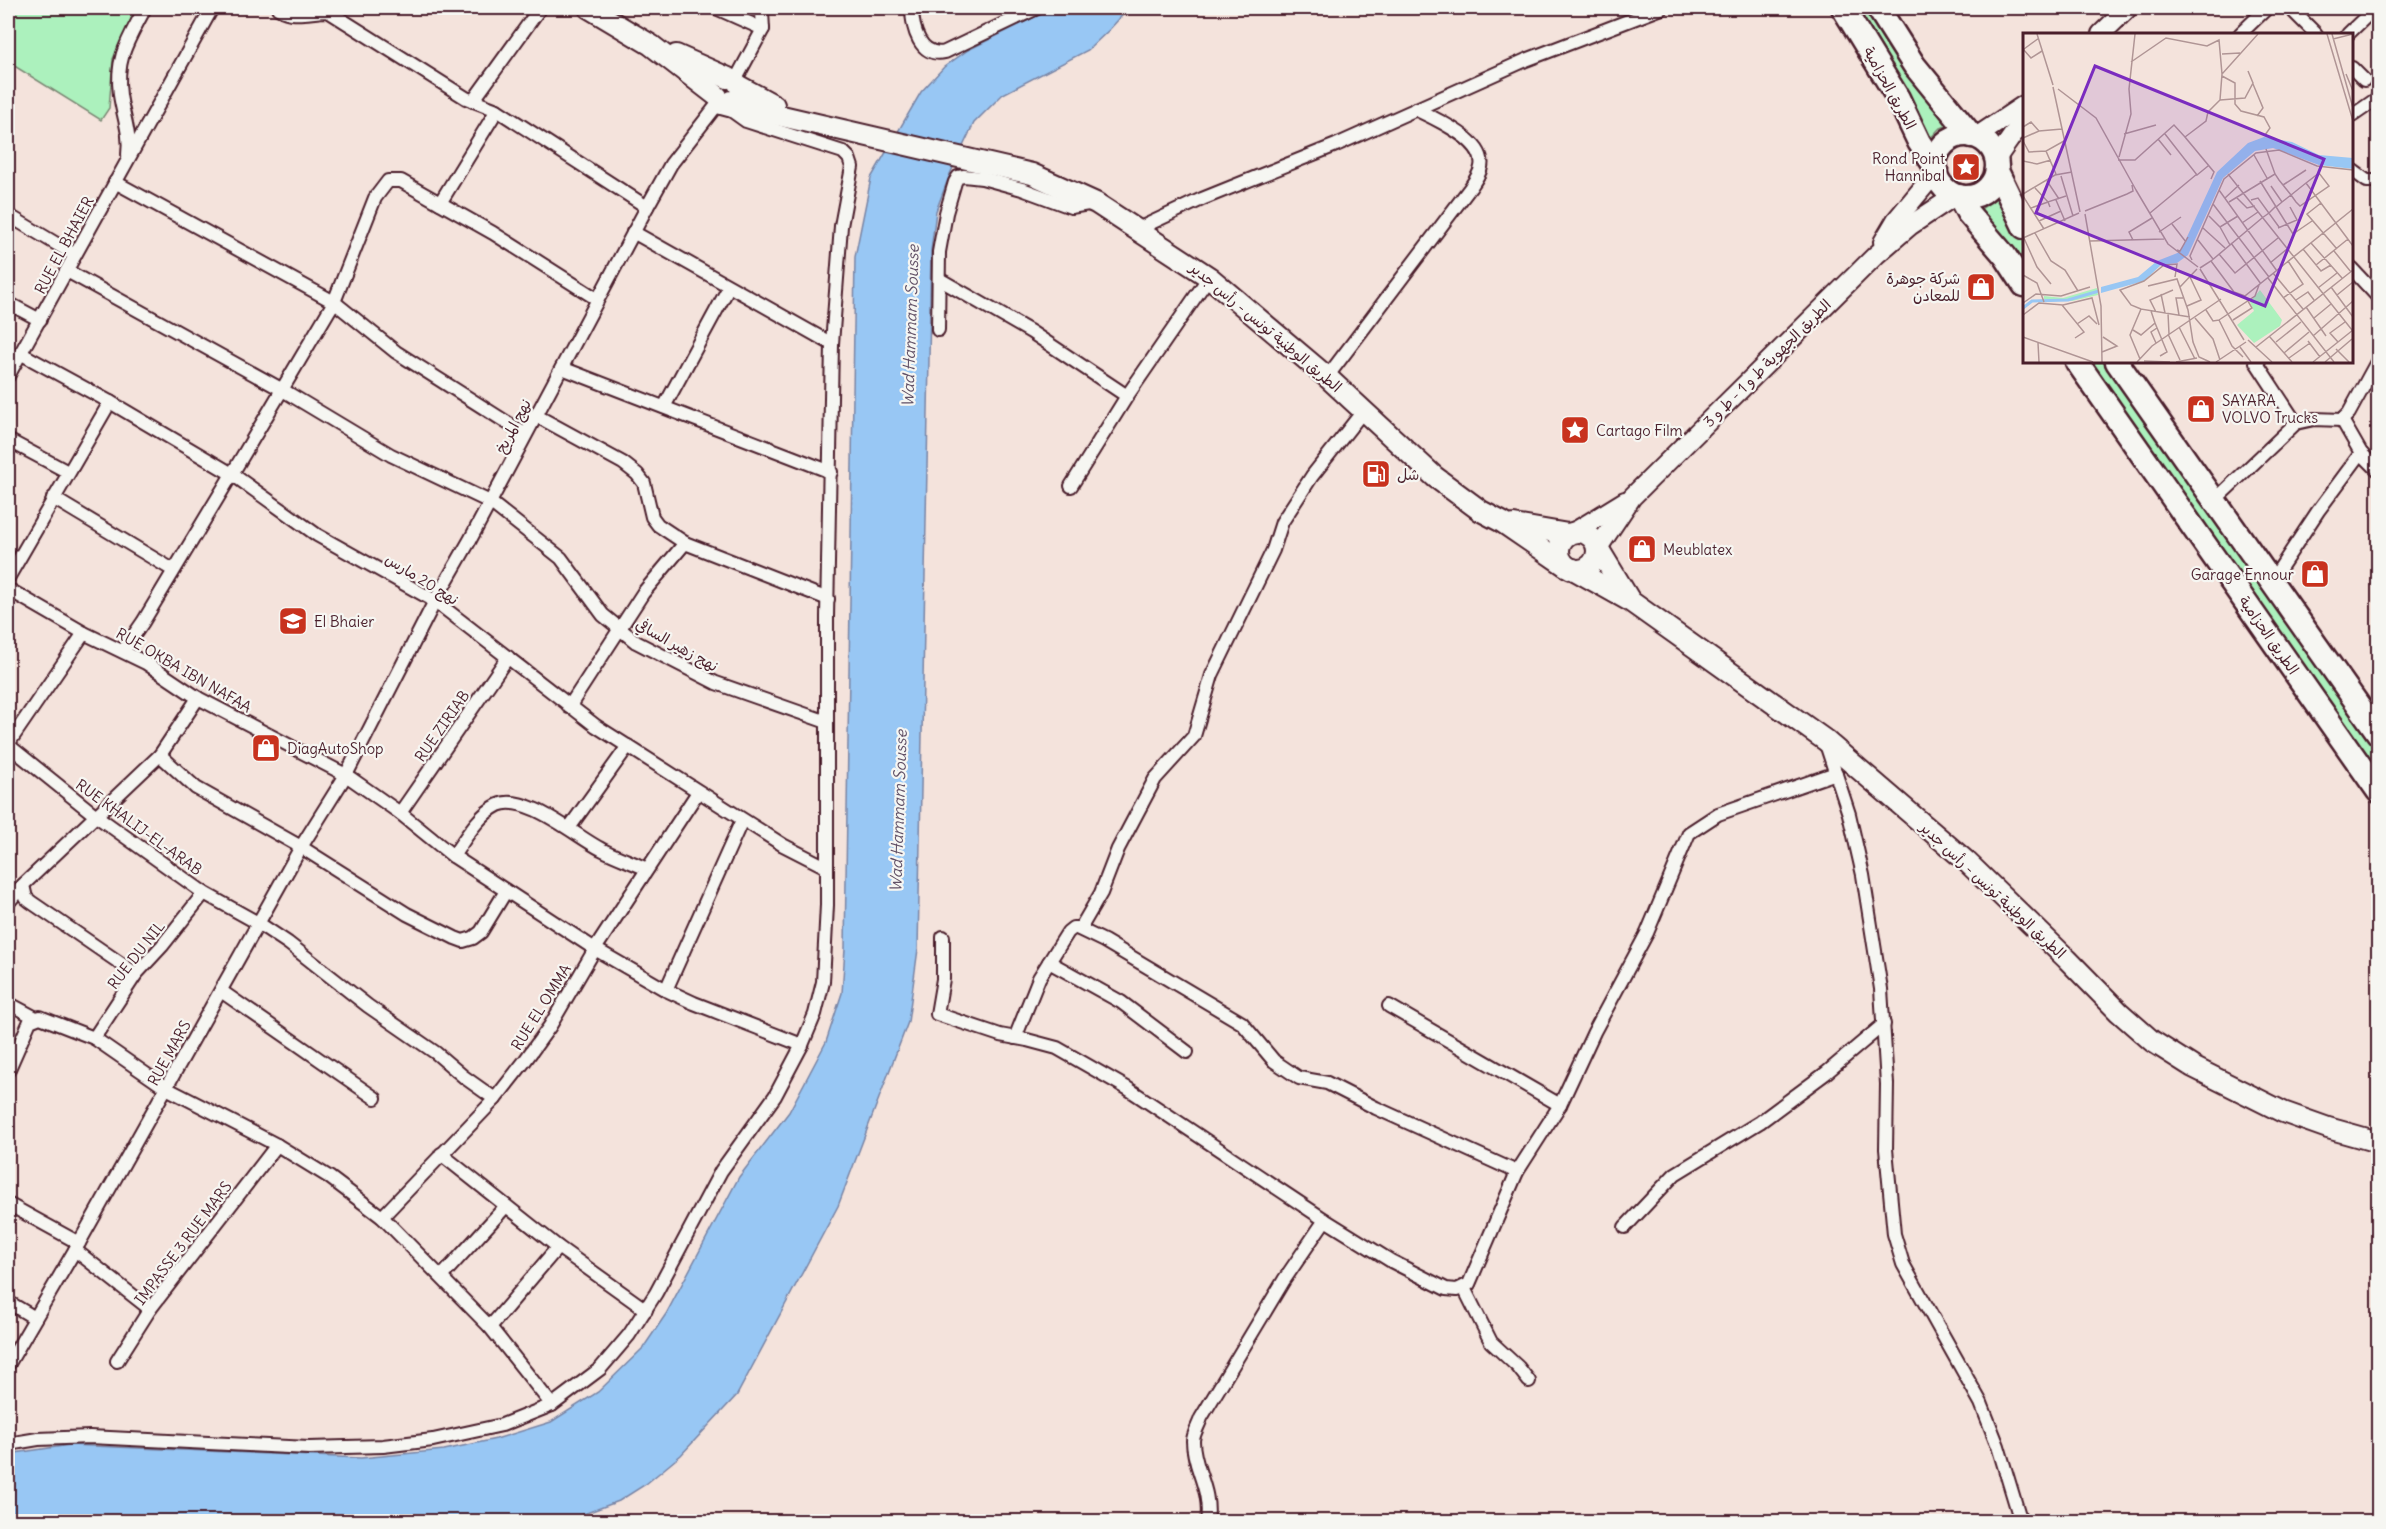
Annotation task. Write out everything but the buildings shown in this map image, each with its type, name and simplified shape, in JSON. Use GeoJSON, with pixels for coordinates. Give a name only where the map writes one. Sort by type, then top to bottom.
{"type":"FeatureCollection","features":[{"type":"Feature","properties":{"kind":"highway","name":"الطريق الحزامية"},"geometry":{"type":"LineString","coordinates":[[1843,8],[1898,98],[1945,189],[1957,196],[2023,282]]}},
{"type":"Feature","properties":{"kind":"highway","name":"الطريق الحزامية"},"geometry":{"type":"LineString","coordinates":[[1878,8],[1914,65],[1974,136],[1989,145],[2023,222]]}},
{"type":"Feature","properties":{"kind":"highway"},"geometry":{"type":"LineString","coordinates":[[1936,170],[1936,159],[1944,145],[1959,136],[1974,136]]}},
{"type":"Feature","properties":{"kind":"highway"},"geometry":{"type":"LineString","coordinates":[[1957,196],[1977,195],[1985,191],[1991,184],[1997,165]]}},
{"type":"Feature","properties":{"kind":"highway","name":"الطريق الحزامية"},"geometry":{"type":"LineString","coordinates":[[2078,363],[2379,791]]}},
{"type":"Feature","properties":{"kind":"highway"},"geometry":{"type":"LineString","coordinates":[[2118,363],[2379,733]]}},
{"type":"Feature","properties":{"kind":"main road","name":"الطريق الوطنية تونس - رأس جدير"},"geometry":{"type":"LineString","coordinates":[[590,8],[651,45],[664,58],[727,93],[797,119],[1032,174],[1096,203],[1209,277],[1327,377],[1435,477],[1481,511],[1502,522],[1570,568],[1630,601],[1825,740],[1966,861],[2119,1012],[2152,1041],[2193,1067],[2283,1112],[2377,1142]]}},
{"type":"Feature","properties":{"kind":"main road"},"geometry":{"type":"LineString","coordinates":[[2102,33],[2128,8]]}},
{"type":"Feature","properties":{"kind":"main road"},"geometry":{"type":"LineString","coordinates":[[1974,136],[2023,106]]}},
{"type":"Feature","properties":{"kind":"main road"},"geometry":{"type":"LineString","coordinates":[[1997,165],[2023,122]]}},
{"type":"Feature","properties":{"kind":"main road","name":"الطريق الجهوية ط و 1 - ط و 3"},"geometry":{"type":"LineString","coordinates":[[1876,255],[1896,220],[1936,170]]}},
{"type":"Feature","properties":{"kind":"main road","name":"الطريق الجهوية ط و 1 - ط و 3"},"geometry":{"type":"LineString","coordinates":[[1598,548],[1632,497],[1876,255],[1911,225],[1957,196]]}},
{"type":"Feature","properties":{"kind":"main road","name":"الطريق الجهوية ط و 1 - ط و 3"},"geometry":{"type":"LineString","coordinates":[[1572,533],[1632,497]]}},
{"type":"Feature","properties":{"kind":"main road","name":"الطريق الوطنية تونس - رأس جدير"},"geometry":{"type":"LineString","coordinates":[[1502,522],[1546,532],[1572,533]]}},
{"type":"Feature","properties":{"kind":"main road"},"geometry":{"type":"LineString","coordinates":[[1572,533],[1588,534],[1598,548],[1594,562],[1588,567],[1570,568],[1559,553],[1559,546],[1572,533]]}},
{"type":"Feature","properties":{"kind":"main road","name":"الطريق الوطنية تونس - رأس جدير"},"geometry":{"type":"LineString","coordinates":[[1598,548],[1630,601]]}},
{"type":"Feature","properties":{"kind":"street"},"geometry":{"type":"LineString","coordinates":[[128,160],[128,133],[120,94],[121,55],[145,8]]}},
{"type":"Feature","properties":{"kind":"street","name":"RUE EL BHAIER"},"geometry":{"type":"LineString","coordinates":[[8,376],[212,8]]}},
{"type":"Feature","properties":{"kind":"street"},"geometry":{"type":"LineString","coordinates":[[278,8],[286,13],[298,15],[314,11],[328,11],[472,101],[496,110],[647,207]]}},
{"type":"Feature","properties":{"kind":"street"},"geometry":{"type":"LineString","coordinates":[[472,101],[540,8]]}},
{"type":"Feature","properties":{"kind":"street"},"geometry":{"type":"LineString","coordinates":[[716,8],[763,29],[762,12],[764,8]]}},
{"type":"Feature","properties":{"kind":"street"},"geometry":{"type":"LineString","coordinates":[[912,8],[916,32],[921,44],[936,54],[945,52],[1037,8]]}},
{"type":"Feature","properties":{"kind":"street"},"geometry":{"type":"LineString","coordinates":[[1138,230],[1202,199],[1336,145],[1526,60],[1662,8]]}},
{"type":"Feature","properties":{"kind":"street"},"geometry":{"type":"LineString","coordinates":[[2241,33],[2268,8]]}},
{"type":"Feature","properties":{"kind":"street"},"geometry":{"type":"LineString","coordinates":[[2290,8],[2315,33]]}},
{"type":"Feature","properties":{"kind":"street"},"geometry":{"type":"LineString","coordinates":[[2349,33],[2375,8]]}},
{"type":"Feature","properties":{"kind":"street","name":"نهج المريخ"},"geometry":{"type":"LineString","coordinates":[[346,775],[435,601],[671,164],[727,93],[763,29]]}},
{"type":"Feature","properties":{"kind":"street"},"geometry":{"type":"LineString","coordinates":[[2353,69],[2364,80]]}},
{"type":"Feature","properties":{"kind":"street"},"geometry":{"type":"LineString","coordinates":[[8,1444],[38,1439],[90,1437],[229,1442],[309,1448],[383,1446],[433,1440],[502,1425],[552,1405],[600,1370],[629,1335],[646,1310],[721,1171],[775,1096],[802,1045],[815,1014],[823,982],[832,344],[841,226],[852,167],[849,158],[843,152],[746,121],[732,111],[727,93]]}},
{"type":"Feature","properties":{"kind":"street"},"geometry":{"type":"LineString","coordinates":[[2353,115],[2379,98]]}},
{"type":"Feature","properties":{"kind":"street"},"geometry":{"type":"LineString","coordinates":[[1327,377],[1470,188],[1481,168],[1482,159],[1479,151],[1468,140],[1415,109]]}},
{"type":"Feature","properties":{"kind":"street"},"geometry":{"type":"LineString","coordinates":[[440,203],[496,110]]}},
{"type":"Feature","properties":{"kind":"street"},"geometry":{"type":"LineString","coordinates":[[2353,171],[2367,181],[2379,181]]}},
{"type":"Feature","properties":{"kind":"street"},"geometry":{"type":"LineString","coordinates":[[938,330],[939,252],[946,213],[958,177],[982,178],[1022,189],[1071,207],[1096,203]]}},
{"type":"Feature","properties":{"kind":"street"},"geometry":{"type":"LineString","coordinates":[[123,651],[143,622],[334,302],[375,198],[388,181],[401,182],[440,203],[493,233],[597,299]]}},
{"type":"Feature","properties":{"kind":"street"},"geometry":{"type":"LineString","coordinates":[[116,182],[334,302],[396,352],[525,434]]}},
{"type":"Feature","properties":{"kind":"street"},"geometry":{"type":"LineString","coordinates":[[8,215],[75,255]]}},
{"type":"Feature","properties":{"kind":"street"},"geometry":{"type":"LineString","coordinates":[[633,232],[832,344]]}},
{"type":"Feature","properties":{"kind":"street"},"geometry":{"type":"LineString","coordinates":[[2353,270],[2379,297]]}},
{"type":"Feature","properties":{"kind":"street","name":"نهج زهير السافي"},"geometry":{"type":"LineString","coordinates":[[67,271],[281,389],[390,455],[490,502],[561,558],[603,615],[646,648],[716,684],[827,722]]}},
{"type":"Feature","properties":{"kind":"street"},"geometry":{"type":"LineString","coordinates":[[1071,486],[1127,396],[1209,277]]}},
{"type":"Feature","properties":{"kind":"street"},"geometry":{"type":"LineString","coordinates":[[939,279],[1031,332],[1127,396]]}},
{"type":"Feature","properties":{"kind":"street"},"geometry":{"type":"LineString","coordinates":[[664,407],[729,287]]}},
{"type":"Feature","properties":{"kind":"street"},"geometry":{"type":"LineString","coordinates":[[8,303],[40,320]]}},
{"type":"Feature","properties":{"kind":"street","name":"نهج 20 مارس"},"geometry":{"type":"LineString","coordinates":[[20,353],[110,402],[232,474],[317,536],[435,601],[569,707],[742,820],[826,867]]}},
{"type":"Feature","properties":{"kind":"street"},"geometry":{"type":"LineString","coordinates":[[2214,501],[2296,423],[2314,419],[2342,420],[2349,413],[2379,360]]}},
{"type":"Feature","properties":{"kind":"street"},"geometry":{"type":"LineString","coordinates":[[2257,363],[2296,423]]}},
{"type":"Feature","properties":{"kind":"street"},"geometry":{"type":"LineString","coordinates":[[562,368],[831,472]]}},
{"type":"Feature","properties":{"kind":"street"},"geometry":{"type":"LineString","coordinates":[[8,578],[110,402]]}},
{"type":"Feature","properties":{"kind":"street"},"geometry":{"type":"LineString","coordinates":[[1080,929],[1101,893],[1118,849],[1155,780],[1194,736],[1212,675],[1273,550],[1282,522],[1312,476],[1364,410]]}},
{"type":"Feature","properties":{"kind":"street"},"geometry":{"type":"LineString","coordinates":[[536,415],[622,463],[637,474],[644,483],[652,517],[658,525],[685,543],[828,599]]}},
{"type":"Feature","properties":{"kind":"street"},"geometry":{"type":"LineString","coordinates":[[2342,420],[2361,453],[2379,470]]}},
{"type":"Feature","properties":{"kind":"street"},"geometry":{"type":"LineString","coordinates":[[8,440],[68,472]]}},
{"type":"Feature","properties":{"kind":"street"},"geometry":{"type":"LineString","coordinates":[[2271,582],[2318,511],[2361,453]]}},
{"type":"Feature","properties":{"kind":"street"},"geometry":{"type":"LineString","coordinates":[[53,498],[173,570]]}},
{"type":"Feature","properties":{"kind":"street"},"geometry":{"type":"LineString","coordinates":[[569,707],[643,593],[685,543]]}},
{"type":"Feature","properties":{"kind":"street","name":"RUE OKBA IBN NAFAA"},"geometry":{"type":"LineString","coordinates":[[8,589],[84,633],[123,651],[168,677],[198,698],[346,775],[400,813],[453,856],[595,949],[666,990],[719,1014],[802,1045]]}},
{"type":"Feature","properties":{"kind":"street"},"geometry":{"type":"LineString","coordinates":[[8,745],[84,633]]}},
{"type":"Feature","properties":{"kind":"street","name":"RUE ZIRIAB"},"geometry":{"type":"LineString","coordinates":[[400,813],[508,657]]}},
{"type":"Feature","properties":{"kind":"street"},"geometry":{"type":"LineString","coordinates":[[8,903],[23,885],[160,755],[198,698]]}},
{"type":"Feature","properties":{"kind":"street"},"geometry":{"type":"LineString","coordinates":[[1825,740],[1850,814],[1863,875],[1881,989],[1887,1084],[1886,1149],[1894,1234],[1903,1264],[1981,1402],[1998,1446],[2021,1521]]}},
{"type":"Feature","properties":{"kind":"street","name":"RUE KHALIJ-EL-ARAB"},"geometry":{"type":"LineString","coordinates":[[8,745],[95,815],[204,893],[258,923],[495,1099]]}},
{"type":"Feature","properties":{"kind":"street"},"geometry":{"type":"LineString","coordinates":[[569,828],[628,746]]}},
{"type":"Feature","properties":{"kind":"street"},"geometry":{"type":"LineString","coordinates":[[160,755],[196,788],[301,847],[407,914],[463,941],[481,932],[506,891]]}},
{"type":"Feature","properties":{"kind":"street"},"geometry":{"type":"LineString","coordinates":[[942,937],[943,979],[937,1014],[1000,1035],[1057,1048],[1127,1088],[1325,1220],[1391,1261],[1446,1289],[1464,1288],[1475,1274],[1499,1210],[1517,1172],[1560,1105],[1594,1032],[1647,933],[1689,832],[1718,814],[1836,773]]}},
{"type":"Feature","properties":{"kind":"street","name":"RUE MARS"},"geometry":{"type":"LineString","coordinates":[[8,1365],[301,847],[346,775]]}},
{"type":"Feature","properties":{"kind":"street","name":"RUE EL OMMA"},"geometry":{"type":"LineString","coordinates":[[382,1217],[495,1099],[550,1026],[595,949],[698,792]]}},
{"type":"Feature","properties":{"kind":"street"},"geometry":{"type":"LineString","coordinates":[[453,856],[474,826],[499,804],[514,803],[569,828],[599,848],[647,869]]}},
{"type":"Feature","properties":{"kind":"street"},"geometry":{"type":"LineString","coordinates":[[666,990],[742,820]]}},
{"type":"Feature","properties":{"kind":"street"},"geometry":{"type":"LineString","coordinates":[[23,885],[26,898],[31,902],[136,974]]}},
{"type":"Feature","properties":{"kind":"street","name":"RUE DU NIL"},"geometry":{"type":"LineString","coordinates":[[93,1038],[136,974],[162,946],[204,893]]}},
{"type":"Feature","properties":{"kind":"street"},"geometry":{"type":"LineString","coordinates":[[1015,1038],[1039,978],[1070,930],[1080,929],[1182,986],[1242,1023],[1274,1061],[1299,1078],[1327,1083],[1376,1108],[1517,1172]]}},
{"type":"Feature","properties":{"kind":"street"},"geometry":{"type":"LineString","coordinates":[[1049,962],[1121,1002],[1187,1052]]}},
{"type":"Feature","properties":{"kind":"street"},"geometry":{"type":"LineString","coordinates":[[221,991],[375,1098]]}},
{"type":"Feature","properties":{"kind":"street"},"geometry":{"type":"LineString","coordinates":[[8,1003],[36,1018]]}},
{"type":"Feature","properties":{"kind":"street"},"geometry":{"type":"LineString","coordinates":[[1389,1006],[1560,1105]]}},
{"type":"Feature","properties":{"kind":"street"},"geometry":{"type":"LineString","coordinates":[[8,1071],[30,1021],[40,1017],[93,1038],[166,1088],[277,1145],[329,1177],[382,1217],[490,1327],[552,1405]]}},
{"type":"Feature","properties":{"kind":"street"},"geometry":{"type":"LineString","coordinates":[[1625,1227],[1676,1174],[1760,1122],[1827,1073],[1884,1024]]}},
{"type":"Feature","properties":{"kind":"street","name":"IMPASSE 3 RUE MARS"},"geometry":{"type":"LineString","coordinates":[[117,1361],[150,1309],[277,1145]]}},
{"type":"Feature","properties":{"kind":"street"},"geometry":{"type":"LineString","coordinates":[[441,1154],[558,1247],[646,1310]]}},
{"type":"Feature","properties":{"kind":"street"},"geometry":{"type":"LineString","coordinates":[[8,1204],[77,1246],[150,1309]]}},
{"type":"Feature","properties":{"kind":"street"},"geometry":{"type":"LineString","coordinates":[[442,1276],[506,1206]]}},
{"type":"Feature","properties":{"kind":"street"},"geometry":{"type":"LineString","coordinates":[[1207,1521],[1209,1508],[1205,1484],[1193,1439],[1201,1418],[1284,1280],[1325,1220]]}},
{"type":"Feature","properties":{"kind":"street"},"geometry":{"type":"LineString","coordinates":[[490,1327],[558,1247]]}},
{"type":"Feature","properties":{"kind":"street"},"geometry":{"type":"LineString","coordinates":[[1464,1288],[1491,1342],[1518,1367],[1529,1382]]}},
{"type":"Feature","properties":{"kind":"street"},"geometry":{"type":"LineString","coordinates":[[8,1302],[35,1318]]}},
{"type":"Feature","properties":{"kind":"green space"},"geometry":{"type":"Polygon","coordinates":[[[8,8],[136,8],[113,59],[109,108],[101,120],[8,62],[8,8]]]}},
{"type":"Feature","properties":{"kind":"green space"},"geometry":{"type":"Polygon","coordinates":[[[1850,8],[1870,8],[1953,123],[1939,129],[1926,143],[1850,8]]]}},
{"type":"Feature","properties":{"kind":"green space"},"geometry":{"type":"Polygon","coordinates":[[[2003,194],[2023,239],[2023,274],[1975,213],[2003,194]]]}},
{"type":"Feature","properties":{"kind":"green space"},"geometry":{"type":"Polygon","coordinates":[[[2086,363],[2111,363],[2378,746],[2378,781],[2086,363]]]}},
{"type":"Feature","properties":{"kind":"water","name":"Wad Hammam Sousse"},"geometry":{"type":"Polygon","coordinates":[[[1053,8],[1129,8],[1088,50],[1003,94],[974,123],[950,174],[936,211],[931,251],[918,949],[908,1022],[838,1206],[737,1395],[681,1455],[646,1484],[619,1501],[565,1521],[8,1521],[8,1454],[70,1445],[361,1458],[444,1450],[496,1439],[551,1422],[598,1392],[643,1348],[666,1314],[739,1177],[789,1112],[826,1042],[842,993],[845,949],[855,257],[871,178],[921,92],[944,67],[968,50],[1053,8]]]}},
{"type":"Feature","properties":{"kind":"place","name":"Rond Point Hannibal"},"geometry":{"type":"Point","coordinates":[1966,167]}},
{"type":"Feature","properties":{"kind":"place","name":"شركة جوهرة للمعادن"},"geometry":{"type":"Point","coordinates":[1981,287]}},
{"type":"Feature","properties":{"kind":"place","name":"SAYARA VOLVO Trucks"},"geometry":{"type":"Point","coordinates":[2201,409]}},
{"type":"Feature","properties":{"kind":"place","name":"Cartago Film"},"geometry":{"type":"Point","coordinates":[1575,430]}},
{"type":"Feature","properties":{"kind":"place","name":"شل"},"geometry":{"type":"Point","coordinates":[1376,474]}},
{"type":"Feature","properties":{"kind":"place","name":"Meublatex"},"geometry":{"type":"Point","coordinates":[1642,549]}},
{"type":"Feature","properties":{"kind":"place","name":"Garage Ennour"},"geometry":{"type":"Point","coordinates":[2315,574]}},
{"type":"Feature","properties":{"kind":"place","name":"El Bhaier"},"geometry":{"type":"Point","coordinates":[293,621]}},
{"type":"Feature","properties":{"kind":"place","name":"DiagAutoShop"},"geometry":{"type":"Point","coordinates":[266,748]}}]}
